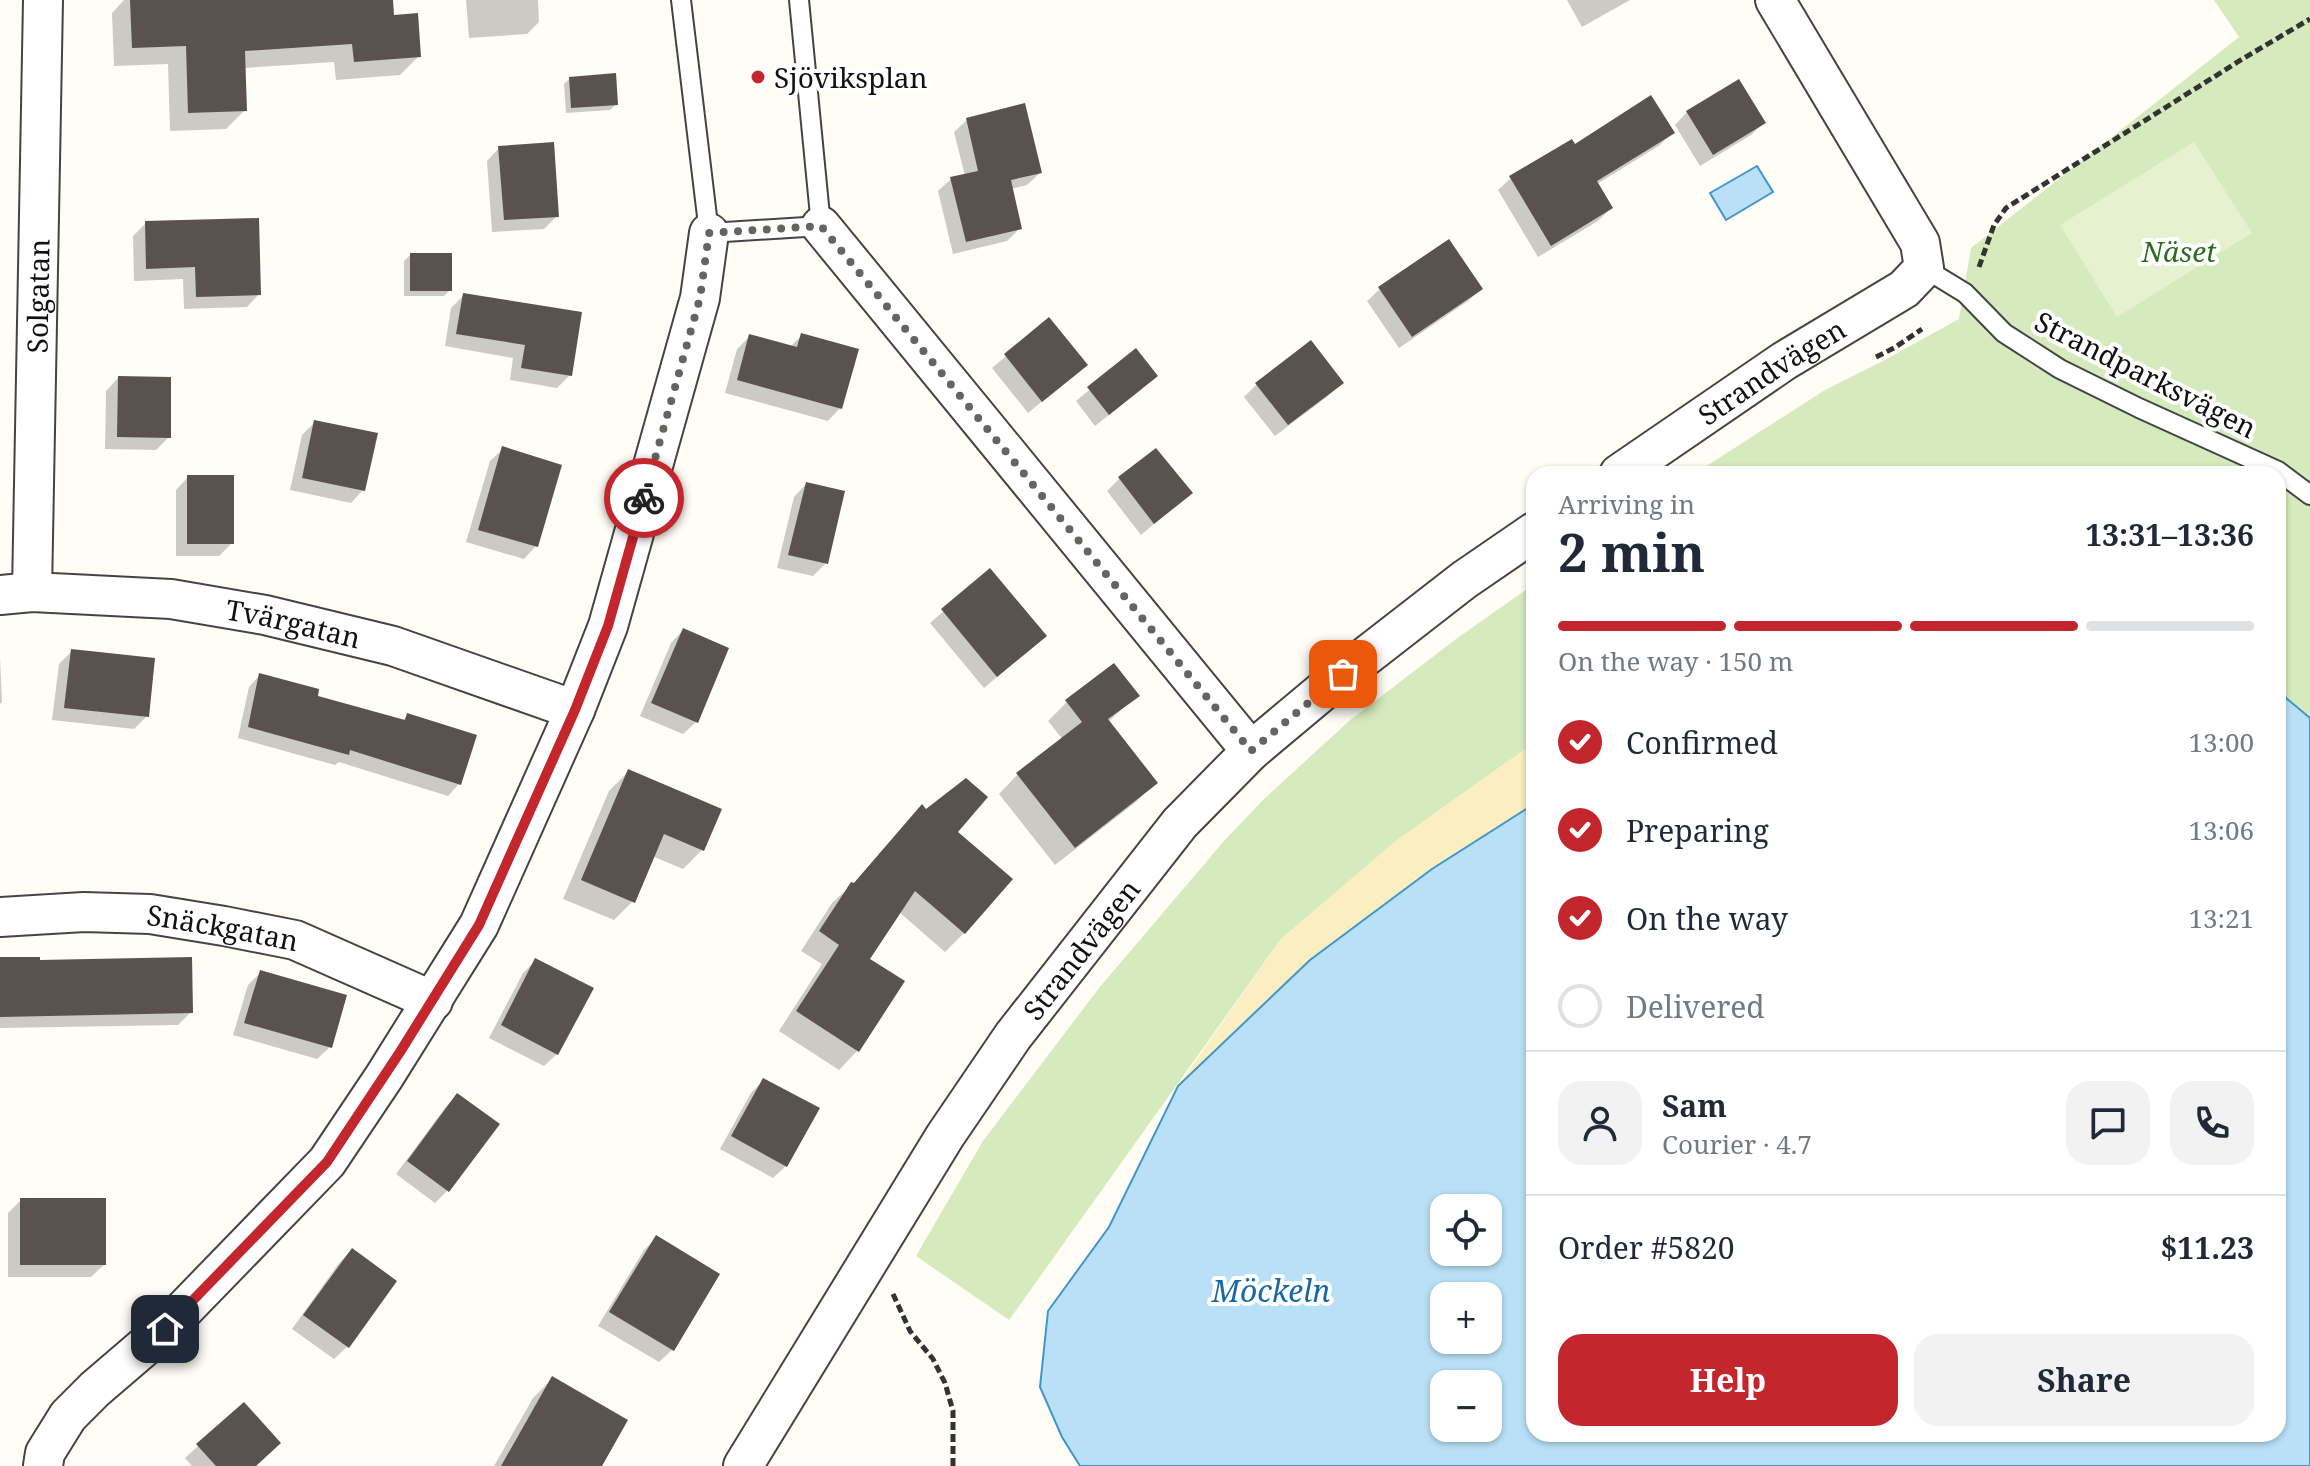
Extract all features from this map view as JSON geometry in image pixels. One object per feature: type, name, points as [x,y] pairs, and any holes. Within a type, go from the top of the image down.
[{"type":"street","name":"Solgatan","points":[[16,594],[43,0]]},
{"type":"street","points":[[1775,0],[1920,243],[1924,268]]},
{"type":"street","points":[[821,226],[1251,751]]},
{"type":"street","points":[[44,1460],[68,1416],[165,1329],[327,1162],[479,925],[575,710],[608,626],[700,298],[709,233]]},
{"type":"street","name":"Strandvägen","points":[[1631,466],[1784,361],[1904,289],[1924,268]]},
{"type":"street","name":"Strandvägen","points":[[743,1466],[945,1136],[1013,1036],[1180,823],[1251,751],[1343,674],[1464,580],[1526,537]]},
{"type":"street","name":"Tvärgatan","points":[[16,594],[171,599],[265,615],[393,646],[575,710]]},
{"type":"street","name":"Snäckgatan","points":[[0,917],[84,912],[150,914],[224,926],[295,940],[433,1001]]},
{"type":"lane","points":[[681,0],[709,233],[821,226],[799,0]]},
{"type":"lane","name":"Strandparksvägen","points":[[1924,268],[1965,293],[2004,333],[2060,369],[2267,466]]},
{"type":"lane","name":"Strandparksvägen","points":[[2286,477],[2310,495]]},
{"type":"path","points":[[1978,270],[1994,225],[2006,208],[2310,19]]},
{"type":"path","points":[[883,1303],[891,1290],[910,1331],[933,1359],[945,1383],[953,1411],[953,1466]]},
{"type":"green space","name":"Näset","points":[[2214,0],[2310,0],[2310,718],[2286,698],[2286,466],[1706,466],[1825,390],[1959,319],[1971,248],[2239,37]]},
{"type":"green space","points":[[2194,142],[2252,233],[2117,317],[2060,225]]},
{"type":"green space","points":[[1526,590],[1526,749],[1396,841],[1281,939],[1009,1320],[916,1256],[983,1141],[1099,988],[1224,841],[1264,799],[1349,721]]},
{"type":"sand","points":[[1526,749],[1526,809],[1432,869],[1310,960],[1178,1086],[1281,939],[1396,841]]},
{"type":"water","points":[[1757,166],[1773,192],[1726,220],[1710,193]]},
{"type":"water","name":"Möckeln","points":[[2286,698],[2310,718],[2310,1466],[1080,1466],[1062,1437],[1040,1387],[1048,1311],[1109,1227],[1178,1086],[1310,960],[1432,869],[1526,809],[1526,1442],[2286,1442]]},
{"type":"building","points":[[130,0],[393,0],[394,15],[418,13],[421,57],[354,62],[352,44],[245,51],[247,111],[188,113],[186,46],[132,48]]},
{"type":"building","points":[[616,73],[618,105],[571,108],[569,77]]},
{"type":"building","points":[[1739,79],[1766,123],[1713,155],[1686,111]]},
{"type":"building","points":[[1651,95],[1675,133],[1597,181],[1613,208],[1551,246],[1509,176],[1572,139],[1575,144]]},
{"type":"building","points":[[1025,103],[1042,173],[1011,180],[1022,229],[966,242],[950,177],[978,171],[966,118]]},
{"type":"building","points":[[554,142],[559,217],[504,220],[498,146]]},
{"type":"building","points":[[259,218],[261,295],[196,297],[195,267],[146,269],[145,221]]},
{"type":"building","points":[[1449,239],[1483,289],[1412,337],[1378,287]]},
{"type":"building","points":[[410,253],[452,253],[452,291],[410,291]]},
{"type":"building","points":[[463,293],[582,312],[572,376],[521,368],[525,345],[456,334]]},
{"type":"building","points":[[1049,317],[1088,365],[1042,402],[1004,354]]},
{"type":"building","points":[[801,333],[859,349],[842,409],[737,380],[749,334],[797,347]]},
{"type":"building","points":[[1311,340],[1344,383],[1288,425],[1255,383]]},
{"type":"building","points":[[1136,348],[1158,376],[1109,415],[1087,387]]},
{"type":"building","points":[[118,376],[171,377],[171,438],[117,437]]},
{"type":"building","points":[[314,420],[378,433],[365,491],[302,478]]},
{"type":"building","points":[[502,446],[562,465],[538,547],[478,530]]},
{"type":"building","points":[[1156,448],[1193,493],[1154,524],[1118,477]]},
{"type":"building","points":[[187,475],[234,475],[234,544],[187,544]]},
{"type":"building","points":[[806,482],[845,491],[828,564],[788,555]]},
{"type":"building","points":[[990,568],[1047,636],[997,677],[941,609]]},
{"type":"building","points":[[683,628],[729,648],[698,723],[651,703]]},
{"type":"building","points":[[71,649],[155,658],[149,717],[64,708]]},
{"type":"building","points":[[1114,663],[1140,696],[1108,719],[1158,783],[1075,848],[1016,773],[1082,722],[1065,700]]},
{"type":"building","points":[[259,673],[319,689],[318,696],[405,720],[407,713],[477,735],[461,785],[350,750],[349,755],[248,727]]},
{"type":"building","points":[[628,769],[722,809],[704,851],[664,834],[635,903],[581,880]]},
{"type":"building","points":[[966,778],[988,797],[958,832],[1013,879],[965,934],[915,891],[870,959],[905,981],[859,1052],[796,1011],[839,945],[819,931],[851,882],[854,883],[922,804],[926,809]]},
{"type":"building","points":[[0,957],[40,957],[40,960],[192,957],[193,1013],[0,1017]]},
{"type":"building","points":[[535,958],[594,988],[558,1055],[501,1025]]},
{"type":"building","points":[[260,970],[347,995],[332,1048],[244,1023]]},
{"type":"building","points":[[763,1078],[820,1108],[787,1167],[731,1136]]},
{"type":"building","points":[[457,1093],[500,1124],[449,1192],[407,1161]]},
{"type":"building","points":[[20,1198],[106,1198],[106,1265],[20,1265]]},
{"type":"building","points":[[656,1235],[720,1274],[674,1351],[609,1312]]},
{"type":"building","points":[[352,1248],[397,1281],[349,1348],[303,1315]]},
{"type":"building","points":[[552,1376],[628,1420],[602,1466],[501,1466]]},
{"type":"building","points":[[244,1402],[281,1443],[256,1466],[216,1466],[196,1444]]},
{"type":"way so far","points":[[644,498],[700,298],[709,233],[821,226],[1251,751],[1343,674]]},
{"type":"place","name":"Sjöviksplan","points":[[758,77]]},
{"type":"route","points":[[165,1329],[327,1162],[479,925],[575,710],[608,626],[644,498]]}]
